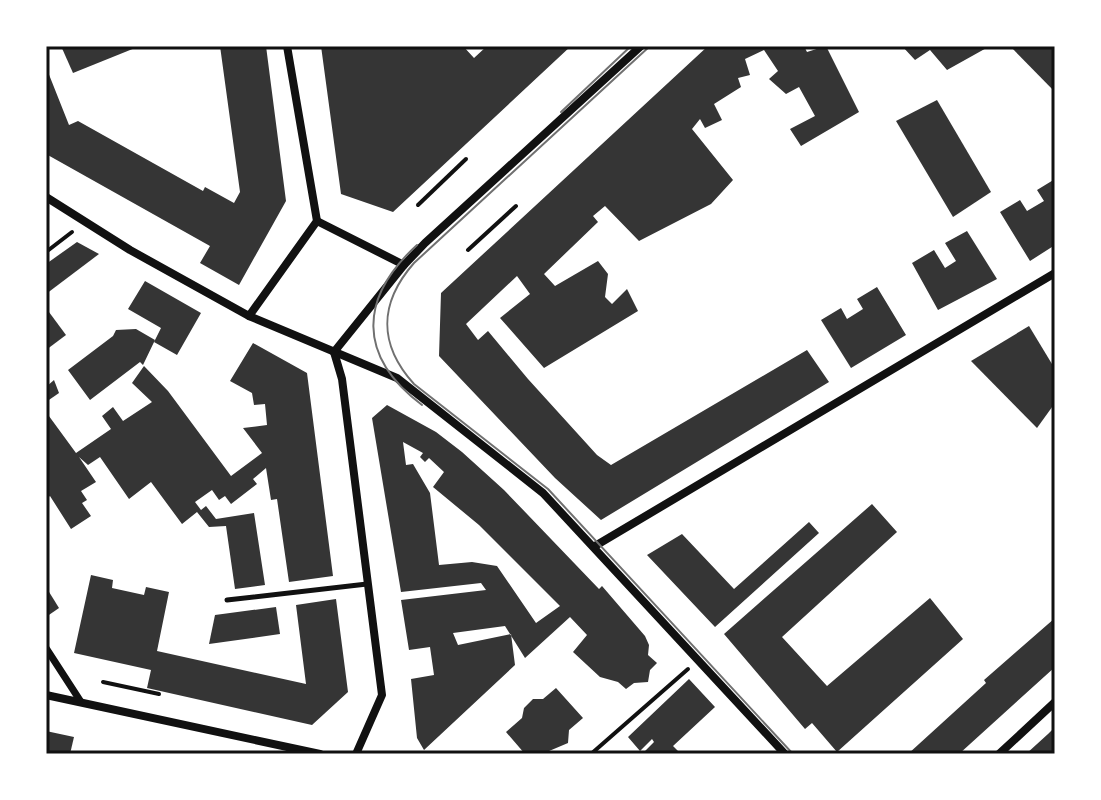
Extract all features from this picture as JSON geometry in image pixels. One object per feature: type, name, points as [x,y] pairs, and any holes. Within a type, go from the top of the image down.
[{"type":"street","points":[[249,316],[317,221],[287,46]]},
{"type":"street","points":[[334,352],[404,265],[641,46]]},
{"type":"street","points":[[46,197],[130,250],[249,316],[397,378],[522,474],[595,546],[785,754]]},
{"type":"street","points":[[317,221],[404,265]]},
{"type":"street","points":[[595,546],[1055,273]]},
{"type":"street","points":[[334,352],[342,379],[382,695],[356,754]]},
{"type":"street","points":[[46,648],[81,702]]},
{"type":"street","points":[[46,695],[320,754]]},
{"type":"street","points":[[999,754],[1055,702]]},
{"type":"lane","points":[[227,600],[367,584]]},
{"type":"path","points":[[418,205],[466,159]]},
{"type":"path","points":[[468,250],[516,206]]},
{"type":"path","points":[[46,252],[74,231]]},
{"type":"path","points":[[591,754],[699,660]]},
{"type":"path","points":[[103,682],[159,694]]},
{"type":"building","points":[[61,46],[140,46],[73,73]]},
{"type":"building","points":[[220,46],[266,46],[286,201],[239,285],[200,263],[210,246],[46,154],[46,67],[69,125],[78,121],[203,191],[205,187],[234,203],[240,192]]},
{"type":"building","points":[[321,46],[463,46],[474,58],[487,46],[571,46],[393,212],[341,194]]},
{"type":"building","points":[[708,46],[804,46],[807,52],[826,46],[859,112],[801,146],[790,129],[815,116],[799,87],[786,94],[769,79],[778,71],[764,50],[745,59],[750,75],[738,78],[741,87],[714,104],[722,120],[705,128],[700,119],[692,129],[733,180],[711,204],[639,241],[605,206],[593,216],[598,222],[544,274],[555,286],[598,261],[608,274],[605,297],[612,304],[627,289],[638,311],[544,368],[500,318],[530,294],[517,276],[466,324],[478,340],[488,331],[597,455],[611,465],[807,350],[829,382],[601,520],[555,478],[439,356],[441,293]]},
{"type":"building","points":[[902,46],[990,46],[947,70],[930,50],[915,60]]},
{"type":"building","points":[[1010,46],[1055,46],[1055,92]]},
{"type":"building","points":[[937,100],[991,192],[953,217],[896,121]]},
{"type":"building","points":[[1055,179],[1055,245],[1030,261],[1000,212],[1020,200],[1027,211],[1044,201],[1037,190]]},
{"type":"building","points":[[967,231],[997,279],[938,310],[912,263],[934,250],[945,268],[956,261],[945,243]]},
{"type":"building","points":[[77,242],[99,254],[46,294],[46,264]]},
{"type":"building","points":[[145,281],[201,313],[177,355],[154,342],[161,328],[128,309]]},
{"type":"building","points":[[877,287],[906,335],[851,368],[821,320],[841,308],[847,319],[863,309],[857,299]]},
{"type":"building","points":[[46,308],[66,335],[46,350]]},
{"type":"building","points":[[1029,326],[1055,369],[1055,403],[1037,428],[971,361]]},
{"type":"building","points":[[136,329],[155,340],[143,365],[140,362],[90,400],[68,370],[113,336],[116,330]]},
{"type":"building","points":[[253,343],[307,373],[333,576],[289,582],[277,499],[271,500],[266,468],[253,479],[257,484],[231,504],[225,496],[219,500],[212,490],[195,502],[201,510],[206,506],[216,519],[254,513],[265,585],[235,589],[226,526],[209,527],[197,512],[182,524],[151,482],[129,499],[100,457],[88,465],[79,457],[96,482],[81,491],[87,500],[82,503],[91,516],[71,529],[50,496],[46,499],[46,412],[76,453],[111,429],[102,416],[113,407],[123,421],[152,402],[132,383],[144,366],[168,391],[231,476],[262,453],[243,428],[267,425],[265,404],[254,405],[252,393],[230,381]]},
{"type":"building","points":[[54,380],[59,393],[46,402],[46,387]]},
{"type":"building","points":[[387,405],[436,432],[504,490],[599,589],[602,586],[645,636],[649,645],[648,655],[657,663],[650,670],[648,682],[634,683],[626,689],[618,682],[600,677],[573,652],[587,635],[570,617],[525,658],[511,636],[515,665],[424,750],[417,738],[411,679],[434,675],[430,647],[409,650],[401,600],[486,590],[481,583],[401,592],[372,418]],"holes":[[[403,442],[423,453],[420,457],[425,462],[429,458],[444,472],[433,487],[479,525],[560,606],[536,623],[497,566],[472,562],[439,565],[430,493],[413,464],[406,465]],[[505,626],[510,634],[458,645],[453,633]]]},
{"type":"building","points":[[872,504],[897,532],[782,637],[827,686],[930,598],[963,639],[837,752],[812,723],[805,729],[724,634]]},
{"type":"building","points":[[809,522],[819,533],[715,627],[647,555],[682,534],[734,589]]},
{"type":"building","points":[[91,575],[113,580],[112,588],[144,595],[146,587],[169,592],[157,651],[306,684],[296,605],[336,599],[348,692],[312,725],[147,688],[151,670],[74,653]]},
{"type":"building","points":[[46,587],[59,608],[46,617]]},
{"type":"building","points":[[276,607],[280,634],[209,644],[215,615]]},
{"type":"building","points":[[1055,618],[1055,667],[959,754],[908,754],[986,683],[984,680]]},
{"type":"building","points":[[689,679],[715,707],[673,746],[681,754],[642,754],[654,742],[652,739],[640,751],[628,737]]},
{"type":"building","points":[[556,688],[583,718],[569,730],[568,743],[542,754],[525,754],[506,732],[522,718],[524,708],[533,699],[543,699]]},
{"type":"building","points":[[1055,727],[1055,754],[1026,754],[1048,734]]},
{"type":"building","points":[[46,731],[74,737],[70,754],[46,754]]},
{"type":"tram line","points":[[561,112],[631,46]]},
{"type":"tram line","points":[[650,46],[414,263],[402,278],[389,308],[389,339],[402,369],[414,384],[548,489],[793,754]]},
{"type":"tram line","points":[[417,245],[384,285],[373,326],[377,347],[386,367],[422,405]]}]
